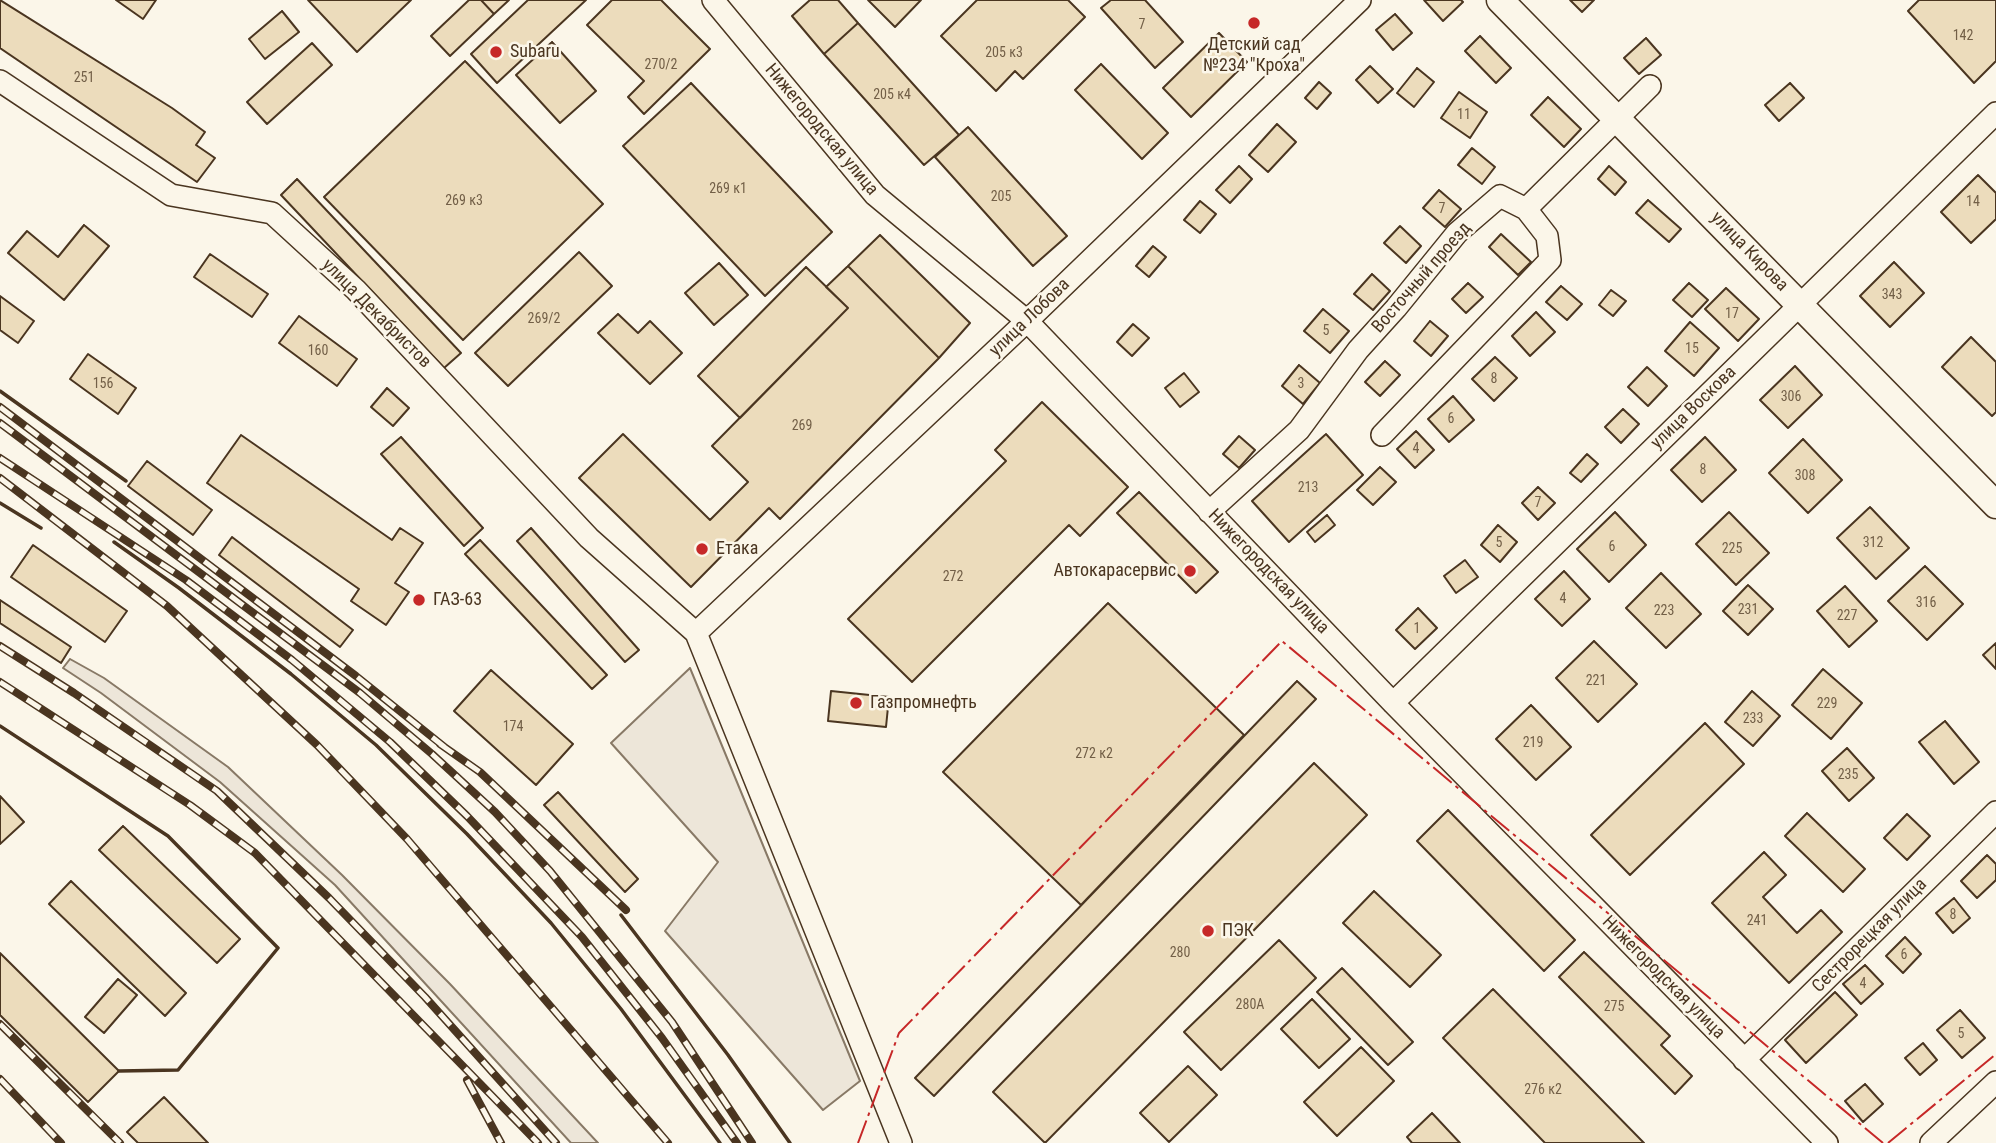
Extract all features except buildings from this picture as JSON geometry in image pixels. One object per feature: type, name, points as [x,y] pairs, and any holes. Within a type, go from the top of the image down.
[{"type":"main road","name":"улица Кирова","points":[[1500,0],[1996,505]]},
{"type":"street","name":"Нижегородская улица","points":[[713,0],[875,195],[1027,321],[1393,703],[1827,1143]]},
{"type":"street","name":"улица Лобова","points":[[696,633],[1027,321],[1360,0]]},
{"type":"street","name":"улица Декабристов","points":[[0,81],[171,195],[272,213],[356,290],[590,538],[696,633]]},
{"type":"street","points":[[1382,435],[1550,260],[1547,236],[1526,209],[1650,86]]},
{"type":"street","name":"улица Воскова","points":[[1393,703],[1996,113]]},
{"type":"street","name":"Восточный проезд","points":[[1209,512],[1299,430],[1358,350],[1457,233],[1500,196],[1526,209]]},
{"type":"street","points":[[696,633],[901,1143]]},
{"type":"street","name":"Сестрорецкая улица","points":[[1744,1060],[1996,812]]},
{"type":"street","points":[[1931,1143],[1996,1082]]},
{"type":"shaded area","points":[[70,659],[104,678],[228,767],[342,875],[450,984],[598,1143],[571,1143],[335,885],[220,782],[63,668]]},
{"type":"shaded area","points":[[690,668],[860,1081],[823,1110],[665,931],[718,862],[611,743]]},
{"type":"railway","points":[[0,407],[356,676],[447,749]]},
{"type":"railway","points":[[0,423],[360,693],[495,812],[550,871],[672,1022],[752,1143]]},
{"type":"railway","points":[[0,458],[186,580],[292,660],[390,742],[467,816],[582,937],[662,1038],[737,1143]]},
{"type":"railway","points":[[0,478],[167,606],[317,745],[407,839],[668,1143]]},
{"type":"railway","points":[[0,646],[217,791],[329,898],[425,997],[556,1143]]},
{"type":"railway","points":[[0,682],[190,805],[255,853],[538,1143]]},
{"type":"railway","points":[[440,744],[480,772],[626,910]]},
{"type":"railway","points":[[0,1024],[120,1143]]},
{"type":"railway","points":[[0,1079],[61,1143]]},
{"type":"railway","points":[[467,1080],[501,1143]]},
{"type":"wall","points":[[0,391],[126,481]]},
{"type":"wall","points":[[0,503],[41,528]]},
{"type":"wall","points":[[114,542],[291,674],[376,745],[467,834],[551,923],[621,1009],[720,1143]]},
{"type":"wall","points":[[0,726],[168,836],[278,948],[178,1070],[119,1071]]},
{"type":"wall","points":[[621,915],[728,1055],[790,1143]]},
{"type":"power","points":[[858,1143],[899,1033],[1282,641],[1883,1143]]},
{"type":"power","points":[[1888,1143],[1996,1054]]},
{"type":"place","name":"Детский сад №234 \"Кроха\"","points":[[1254,23]]},
{"type":"place","name":"Subaru","points":[[496,52]]},
{"type":"place","name":"Етака","points":[[702,549]]},
{"type":"place","name":"Автокарасервис","points":[[1190,571]]},
{"type":"place","name":"ГАЗ-63","points":[[419,600]]},
{"type":"place","name":"Газпромнефть","points":[[856,703]]},
{"type":"place","name":"ПЭК","points":[[1208,931]]}]
